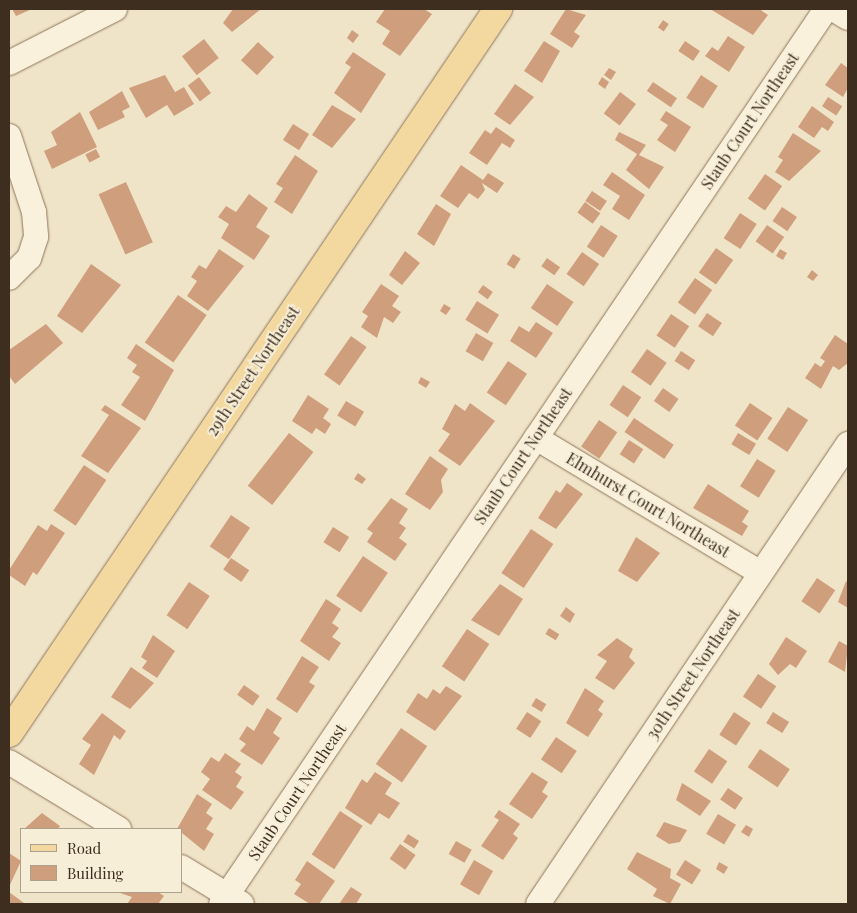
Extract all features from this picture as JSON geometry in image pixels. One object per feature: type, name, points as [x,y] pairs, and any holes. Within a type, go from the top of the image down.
[{"type":"main road","name":"29th Street Northeast","points":[[9,733],[498,9]]},
{"type":"street","points":[[9,64],[115,9]]},
{"type":"street","name":"Staub Court Northeast","points":[[230,901],[536,438],[826,9]]},
{"type":"street","points":[[833,9],[848,18]]},
{"type":"street","points":[[9,136],[34,212],[36,237],[29,258],[9,278]]},
{"type":"street","name":"Elmhurst Court Northeast","points":[[536,438],[761,573]]},
{"type":"street","name":"30th Street Northeast","points":[[538,904],[848,444]]},
{"type":"street","points":[[9,762],[117,828]]},
{"type":"street","points":[[182,868],[230,901]]},
{"type":"building","points":[[12,9],[32,9],[16,16]]},
{"type":"building","points":[[233,9],[261,9],[232,32],[223,23]]},
{"type":"building","points":[[385,9],[424,9],[432,14],[400,56],[382,44],[390,31],[376,22]]},
{"type":"building","points":[[566,9],[586,15],[574,32],[580,36],[572,48],[550,34]]},
{"type":"building","points":[[710,9],[759,9],[768,15],[753,35]]},
{"type":"building","points":[[663,20],[669,24],[664,31],[658,27]]},
{"type":"building","points":[[352,30],[359,35],[353,43],[347,38]]},
{"type":"building","points":[[728,36],[745,47],[729,72],[705,56],[712,47],[718,51]]},
{"type":"building","points":[[204,39],[219,58],[197,75],[182,56]]},
{"type":"building","points":[[544,41],[560,51],[542,83],[524,71]]},
{"type":"building","points":[[685,41],[700,51],[693,61],[678,51]]},
{"type":"building","points":[[258,42],[274,57],[257,75],[241,60]]},
{"type":"building","points":[[353,52],[386,74],[361,113],[334,93],[351,67],[345,63]]},
{"type":"building","points":[[841,63],[848,68],[848,88],[843,97],[825,85]]},
{"type":"building","points":[[609,68],[616,72],[611,80],[604,75]]},
{"type":"building","points":[[165,75],[175,92],[184,87],[194,104],[174,116],[167,105],[146,118],[129,88]]},
{"type":"building","points":[[701,75],[718,86],[703,109],[686,98]]},
{"type":"building","points":[[199,77],[211,93],[200,101],[188,85]]},
{"type":"building","points":[[602,77],[609,82],[605,89],[598,84]]},
{"type":"building","points":[[653,82],[677,98],[671,107],[647,91]]},
{"type":"building","points":[[515,84],[534,97],[510,125],[494,114]]},
{"type":"building","points":[[122,91],[130,107],[122,111],[125,117],[98,130],[89,112]]},
{"type":"building","points":[[620,92],[636,104],[620,126],[604,114]]},
{"type":"building","points":[[828,97],[842,106],[836,115],[822,106]]},
{"type":"building","points":[[332,105],[356,119],[332,148],[312,135]]},
{"type":"building","points":[[812,106],[834,122],[828,131],[822,127],[814,138],[798,127]]},
{"type":"building","points":[[666,111],[691,127],[675,152],[657,140],[668,125],[660,120]]},
{"type":"building","points":[[80,112],[97,147],[52,169],[44,151],[57,145],[51,132]]},
{"type":"building","points":[[293,124],[309,134],[299,150],[283,140]]},
{"type":"building","points":[[496,127],[515,140],[510,148],[502,143],[487,165],[469,153],[485,130],[491,134]]},
{"type":"building","points":[[619,132],[646,145],[639,155],[664,167],[649,189],[626,170],[637,154],[615,140]]},
{"type":"building","points":[[793,133],[821,151],[789,181],[775,172],[783,160],[778,157]]},
{"type":"building","points":[[96,149],[100,157],[89,162],[85,154]]},
{"type":"building","points":[[295,155],[318,171],[292,214],[274,202],[283,188],[276,184]]},
{"type":"building","points":[[461,165],[483,180],[488,173],[504,183],[497,193],[482,183],[485,190],[478,199],[469,193],[458,208],[440,196]]},
{"type":"building","points":[[612,172],[645,195],[629,220],[612,209],[620,196],[603,185]]},
{"type":"building","points":[[765,174],[782,186],[765,211],[748,199]]},
{"type":"building","points":[[126,182],[153,242],[125,254],[99,194]]},
{"type":"building","points":[[592,191],[607,201],[600,211],[585,201]]},
{"type":"building","points":[[249,194],[268,208],[256,227],[270,236],[254,260],[221,238],[229,224],[218,217],[226,206],[236,212]]},
{"type":"building","points":[[585,202],[600,213],[593,224],[577,213]]},
{"type":"building","points":[[436,204],[451,214],[434,246],[417,234]]},
{"type":"building","points":[[782,207],[797,217],[787,231],[772,221]]},
{"type":"building","points":[[740,213],[757,224],[740,249],[724,238]]},
{"type":"building","points":[[601,225],[618,236],[604,258],[587,247]]},
{"type":"building","points":[[767,225],[784,237],[773,253],[756,241]]},
{"type":"building","points":[[716,248],[733,260],[716,285],[699,273]]},
{"type":"building","points":[[219,249],[244,266],[208,311],[187,296],[197,281],[191,277],[199,265],[206,269]]},
{"type":"building","points":[[780,249],[787,253],[783,260],[776,256]]},
{"type":"building","points":[[405,251],[420,263],[402,285],[389,275]]},
{"type":"building","points":[[582,252],[599,264],[584,286],[567,274]]},
{"type":"building","points":[[513,254],[521,259],[514,269],[507,264]]},
{"type":"building","points":[[547,258],[560,267],[554,275],[541,266]]},
{"type":"building","points":[[91,264],[121,285],[82,333],[57,316]]},
{"type":"building","points":[[812,270],[818,275],[813,281],[807,277]]},
{"type":"building","points":[[695,278],[712,290],[695,315],[678,303]]},
{"type":"building","points":[[381,284],[399,296],[392,306],[401,312],[393,323],[384,317],[377,338],[361,327],[368,316],[362,312]]},
{"type":"building","points":[[547,284],[574,302],[557,326],[531,308]]},
{"type":"building","points":[[483,285],[493,292],[488,299],[478,292]]},
{"type":"building","points":[[178,295],[207,315],[173,363],[145,343]]},
{"type":"building","points":[[477,301],[499,315],[487,333],[465,320]]},
{"type":"building","points":[[444,304],[451,308],[446,315],[440,311]]},
{"type":"building","points":[[707,313],[722,323],[713,336],[698,326]]},
{"type":"building","points":[[671,314],[689,326],[675,348],[656,336]]},
{"type":"building","points":[[536,322],[553,333],[536,358],[510,341],[519,326],[529,332]]},
{"type":"building","points":[[46,324],[63,343],[15,384],[9,376],[9,350]]},
{"type":"building","points":[[476,333],[493,343],[483,361],[466,351]]},
{"type":"building","points":[[835,335],[848,344],[848,363],[839,370],[833,366],[821,389],[805,378],[815,363],[821,367],[825,361],[820,358]]},
{"type":"building","points":[[351,336],[367,347],[340,385],[324,375]]},
{"type":"building","points":[[136,344],[174,370],[145,421],[121,405],[140,377],[132,372],[137,365],[127,358]]},
{"type":"building","points":[[647,349],[667,363],[651,386],[631,372]]},
{"type":"building","points":[[681,351],[695,360],[689,370],[674,361]]},
{"type":"building","points":[[508,361],[527,374],[506,405],[487,393]]},
{"type":"building","points":[[421,377],[430,382],[426,388],[418,383]]},
{"type":"building","points":[[623,385],[641,397],[628,417],[610,405]]},
{"type":"building","points":[[663,388],[679,399],[669,412],[654,401]]},
{"type":"building","points":[[308,395],[329,409],[323,418],[331,424],[325,434],[316,428],[312,434],[292,421]]},
{"type":"building","points":[[346,401],[364,412],[355,426],[337,416]]},
{"type":"building","points":[[470,403],[495,421],[460,466],[438,451],[450,434],[442,429],[455,404],[465,411]]},
{"type":"building","points":[[750,403],[772,418],[757,440],[735,425]]},
{"type":"building","points":[[105,405],[141,428],[108,473],[81,456],[109,415],[101,410]]},
{"type":"building","points":[[788,407],[808,420],[787,452],[767,439]]},
{"type":"building","points":[[634,418],[674,445],[664,459],[624,432]]},
{"type":"building","points":[[599,420],[617,432],[599,459],[581,447]]},
{"type":"building","points":[[289,433],[313,452],[272,505],[248,486]]},
{"type":"building","points":[[738,433],[756,444],[749,455],[731,444]]},
{"type":"building","points":[[629,440],[643,449],[634,464],[620,454]]},
{"type":"building","points":[[430,456],[448,469],[441,480],[443,492],[430,510],[405,494]]},
{"type":"building","points":[[757,459],[776,471],[759,498],[740,486]]},
{"type":"building","points":[[84,465],[106,480],[76,526],[53,511]]},
{"type":"building","points":[[358,473],[366,479],[362,484],[354,479]]},
{"type":"building","points":[[567,483],[583,494],[556,529],[538,518],[556,490],[560,493]]},
{"type":"building","points":[[708,484],[749,511],[742,522],[748,526],[742,536],[693,508]]},
{"type":"building","points":[[391,498],[408,509],[399,523],[406,528],[399,538],[407,544],[395,561],[367,542],[373,533],[367,529]]},
{"type":"building","points":[[231,515],[250,528],[229,559],[210,547]]},
{"type":"building","points":[[51,524],[65,533],[37,575],[33,572],[25,586],[9,575],[9,570],[38,525],[47,531]]},
{"type":"building","points":[[333,527],[349,537],[340,552],[323,542]]},
{"type":"building","points":[[531,529],[553,544],[524,588],[501,573]]},
{"type":"building","points":[[636,537],[660,553],[637,582],[618,571]]},
{"type":"building","points":[[363,556],[388,573],[361,613],[336,596]]},
{"type":"building","points":[[231,558],[249,570],[241,582],[223,570]]},
{"type":"building","points":[[817,578],[835,590],[820,614],[801,601]]},
{"type":"building","points":[[846,581],[848,583],[848,608],[838,602]]},
{"type":"building","points":[[189,582],[210,596],[187,629],[167,615]]},
{"type":"building","points":[[500,584],[523,599],[499,636],[471,620]]},
{"type":"building","points":[[326,599],[341,609],[332,623],[339,628],[332,637],[341,643],[329,661],[300,641]]},
{"type":"building","points":[[566,607],[575,614],[570,623],[560,616]]},
{"type":"building","points":[[549,628],[559,634],[556,640],[545,634]]},
{"type":"building","points":[[467,629],[489,644],[464,681],[442,666]]},
{"type":"building","points":[[153,635],[175,651],[157,678],[142,668],[147,661],[141,657]]},
{"type":"building","points":[[786,637],[807,651],[796,668],[790,664],[778,675],[769,664]]},
{"type":"building","points":[[617,638],[633,649],[629,657],[635,663],[614,690],[595,678],[607,661],[597,655]]},
{"type":"building","points":[[839,641],[848,646],[845,672],[828,662]]},
{"type":"building","points":[[302,656],[319,667],[309,682],[315,686],[297,713],[276,699]]},
{"type":"building","points":[[131,667],[154,683],[130,709],[111,697]]},
{"type":"building","points":[[758,674],[776,686],[761,709],[743,696]]},
{"type":"building","points":[[244,685],[260,696],[253,706],[237,695]]},
{"type":"building","points":[[446,686],[462,696],[435,731],[406,712],[418,693],[427,699],[433,689],[440,694]]},
{"type":"building","points":[[585,688],[604,701],[598,710],[603,714],[588,737],[566,723]]},
{"type":"building","points":[[536,698],[546,704],[542,712],[531,706]]},
{"type":"building","points":[[267,708],[282,718],[273,733],[280,738],[262,765],[240,751],[246,744],[239,739],[247,726],[254,731]]},
{"type":"building","points":[[527,712],[541,721],[530,738],[516,729]]},
{"type":"building","points":[[734,712],[751,723],[736,746],[719,735]]},
{"type":"building","points":[[773,712],[789,722],[782,733],[766,723]]},
{"type":"building","points":[[102,713],[126,731],[120,740],[114,735],[94,775],[79,764],[91,745],[82,739]]},
{"type":"building","points":[[401,728],[427,746],[402,782],[376,764]]},
{"type":"building","points":[[556,737],[577,751],[562,773],[541,759]]},
{"type":"building","points":[[709,749],[727,761],[712,784],[694,771]]},
{"type":"building","points":[[760,749],[790,769],[778,787],[748,767]]},
{"type":"building","points":[[225,753],[241,764],[235,772],[242,777],[236,787],[244,792],[231,810],[202,790],[210,779],[201,772],[211,757],[219,762]]},
{"type":"building","points":[[375,772],[392,783],[385,794],[400,803],[389,819],[379,813],[371,825],[345,808],[362,779],[367,783]]},
{"type":"building","points":[[532,772],[548,782],[542,792],[548,796],[532,819],[509,804]]},
{"type":"building","points":[[682,783],[711,801],[700,816],[676,800]]},
{"type":"building","points":[[728,788],[743,798],[735,810],[720,800]]},
{"type":"building","points":[[197,794],[212,804],[206,813],[213,818],[206,829],[214,834],[204,851],[182,833],[182,828],[178,828]]},
{"type":"building","points":[[499,810],[520,824],[513,834],[518,838],[503,860],[481,846],[499,820],[494,817]]},
{"type":"building","points":[[340,811],[363,826],[334,869],[312,855]]},
{"type":"building","points":[[42,813],[60,826],[59,828],[25,828]]},
{"type":"building","points":[[718,814],[736,825],[724,845],[706,834]]},
{"type":"building","points":[[664,822],[687,830],[680,842],[669,844],[656,836]]},
{"type":"building","points":[[746,825],[753,829],[749,837],[741,832]]},
{"type":"building","points":[[408,834],[419,841],[414,849],[403,842]]},
{"type":"building","points":[[456,841],[472,850],[464,863],[449,854]]},
{"type":"building","points":[[400,844],[416,855],[405,870],[390,859]]},
{"type":"building","points":[[637,852],[671,869],[670,878],[681,884],[670,904],[653,896],[657,889],[627,869]]},
{"type":"building","points":[[9,853],[20,860],[20,863],[9,887]]},
{"type":"building","points":[[474,860],[493,871],[479,895],[460,884]]},
{"type":"building","points":[[685,860],[701,870],[692,884],[676,874]]},
{"type":"building","points":[[307,861],[335,881],[319,904],[310,904],[294,894],[301,884],[295,880]]},
{"type":"building","points":[[719,862],[728,867],[724,874],[716,869]]},
{"type":"building","points":[[351,887],[362,894],[356,904],[339,904]]},
{"type":"building","points":[[9,892],[24,903],[9,904]]},
{"type":"building","points":[[120,893],[160,893],[164,896],[158,904],[127,904],[132,897]]}]
